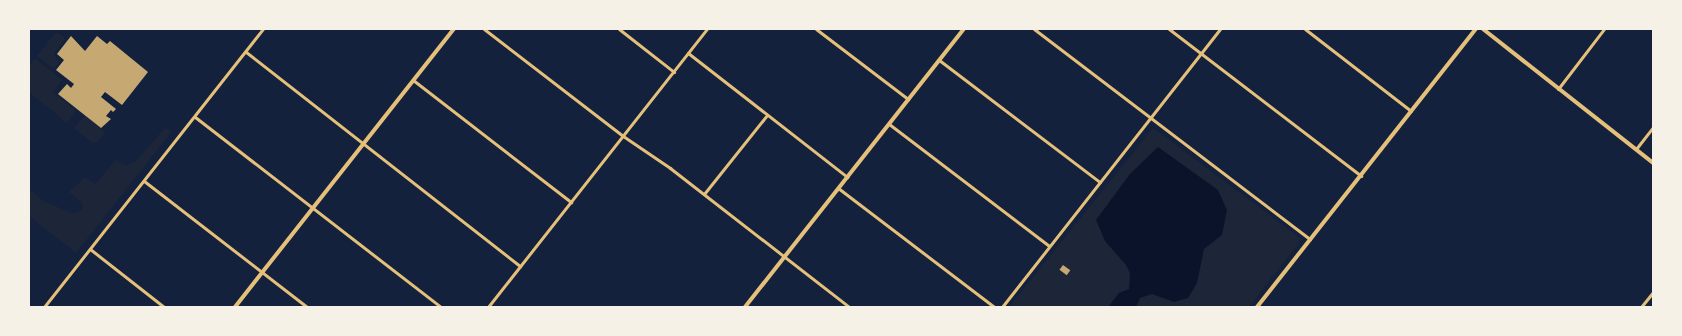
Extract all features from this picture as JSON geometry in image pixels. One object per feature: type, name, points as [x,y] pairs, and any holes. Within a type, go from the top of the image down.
[{"type":"street","points":[[44,307],[263,29]]},
{"type":"street","points":[[235,307],[454,29]]},
{"type":"street","points":[[484,29],[623,136],[704,194],[849,307]]},
{"type":"street","points":[[618,29],[674,72]]},
{"type":"street","points":[[488,307],[707,29]]},
{"type":"street","points":[[816,29],[908,99]]},
{"type":"street","points":[[745,307],[964,29]]},
{"type":"street","points":[[1034,29],[1310,239]]},
{"type":"street","points":[[1168,29],[1361,176]]},
{"type":"street","points":[[1002,307],[1220,29]]},
{"type":"street","points":[[1304,29],[1411,111]]},
{"type":"street","points":[[1257,307],[1476,29]]},
{"type":"street","points":[[1483,29],[1653,163]]},
{"type":"street","points":[[1558,89],[1604,29]]},
{"type":"street","points":[[246,52],[520,266]]},
{"type":"street","points":[[688,53],[847,177]]},
{"type":"street","points":[[939,60],[1100,182]]},
{"type":"street","points":[[414,80],[570,202]]},
{"type":"street","points":[[704,194],[767,115]]},
{"type":"street","points":[[195,117],[441,307]]},
{"type":"street","points":[[889,124],[1049,246]]},
{"type":"street","points":[[1636,149],[1653,127]]},
{"type":"street","points":[[144,181],[307,307]]},
{"type":"street","points":[[838,188],[994,307]]},
{"type":"street","points":[[90,249],[164,307]]},
{"type":"street","points":[[1641,307],[1653,292]]},
{"type":"shaded area","points":[[56,32],[64,37],[64,40],[54,53],[59,62],[54,69],[37,56]]},
{"type":"shaded area","points":[[35,58],[62,80],[53,92],[76,111],[67,123],[29,92],[29,66]]},
{"type":"shaded area","points":[[85,115],[105,132],[98,142],[93,143],[74,128]]},
{"type":"shaded area","points":[[165,128],[172,131],[76,253],[29,216],[29,189],[43,201],[72,213],[79,212],[83,207],[81,202],[69,192],[85,177],[95,184],[116,160],[126,166],[136,161]]},
{"type":"shaded area","points":[[1153,128],[1300,238],[1299,243],[1249,307],[1009,307]]},
{"type":"shaded area","points":[[1158,147],[1218,190],[1227,210],[1222,235],[1204,249],[1197,283],[1188,298],[1174,302],[1152,294],[1140,298],[1136,307],[1108,307],[1119,293],[1129,289],[1130,273],[1126,265],[1105,241],[1096,220],[1130,174]]},
{"type":"building","points":[[71,36],[85,51],[97,36],[107,44],[110,41],[148,72],[122,105],[105,92],[101,97],[116,109],[113,112],[111,110],[106,116],[111,119],[101,128],[58,94],[67,84],[71,88],[74,84],[56,70],[64,60],[57,54]]},
{"type":"building","points":[[1063,265],[1070,270],[1067,275],[1059,270]]}]
